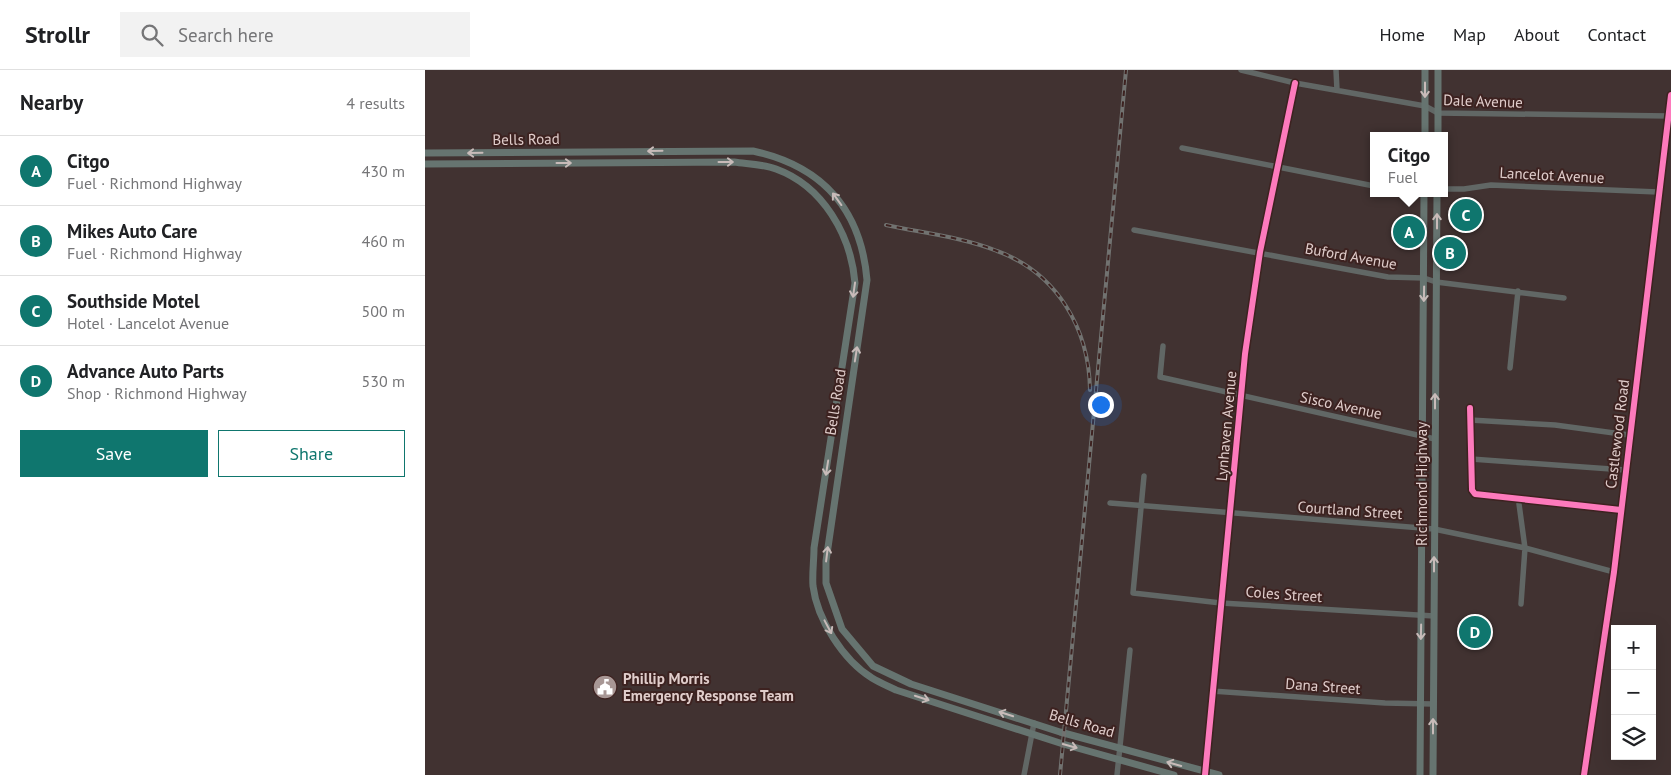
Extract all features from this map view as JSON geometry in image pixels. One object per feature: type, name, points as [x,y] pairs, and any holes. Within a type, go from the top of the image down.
[{"type":"main road","points":[[1425,70],[1425,132]]},
{"type":"main road","points":[[1437,132],[1438,70]]},
{"type":"main road","points":[[681,151],[682,162]]},
{"type":"main road","name":"Bells Road","points":[[425,153],[753,151],[777,156],[802,168],[825,184],[840,202],[852,224],[865,260],[867,280],[826,561],[826,583],[842,629],[873,666],[911,684],[1205,774],[1219,775]]},
{"type":"main road","points":[[515,152],[515,164]]},
{"type":"main road","name":"Bells Road","points":[[425,164],[734,162],[776,169],[804,185],[825,205],[839,226],[853,261],[855,283],[814,548],[813,586],[820,611],[831,633],[856,665],[871,678],[896,690],[1032,734],[1174,775]]},
{"type":"main road","name":"Richmond Highway","points":[[1420,775],[1424,197]]},
{"type":"main road","name":"Richmond Highway","points":[[1433,775],[1437,197]]},
{"type":"main road","points":[[848,331],[859,332]]},
{"type":"main road","points":[[824,486],[836,488]]},
{"type":"main road","points":[[940,704],[944,695]]},
{"type":"street","name":"Dale Avenue","points":[[1241,70],[1295,83],[1425,106],[1438,114],[1669,116]]},
{"type":"street","points":[[1337,70],[1337,90]]},
{"type":"street","name":"Lynhaven Avenue","points":[[1205,774],[1245,354],[1260,252],[1295,83]]},
{"type":"street","name":"Castlewood Road","points":[[1584,775],[1614,572],[1671,95]]},
{"type":"street","points":[[1182,148],[1370,185]]},
{"type":"street","name":"Lancelot Avenue","points":[[1448,189],[1491,185],[1658,192]]},
{"type":"street","name":"Buford Avenue","points":[[1135,230],[1260,252],[1388,278],[1424,278],[1436,282],[1564,298]]},
{"type":"street","points":[[1511,368],[1517,291]]},
{"type":"street","name":"Sisco Avenue","points":[[1163,346],[1160,377],[1435,439]]},
{"type":"street","points":[[1470,408],[1472,490],[1475,494],[1621,510]]},
{"type":"street","points":[[1470,420],[1555,425],[1629,435]]},
{"type":"street","points":[[1471,459],[1625,470]]},
{"type":"street","points":[[1140,505],[1144,476]]},
{"type":"street","name":"Courtland Street","points":[[1110,503],[1435,529],[1525,548],[1614,572]]},
{"type":"street","points":[[1519,504],[1525,548],[1521,604]]},
{"type":"street","name":"Coles Street","points":[[1140,505],[1133,593],[1221,603],[1434,616]]},
{"type":"street","points":[[1117,775],[1130,650]]},
{"type":"street","name":"Dana Street","points":[[1212,691],[1433,704]]},
{"type":"street","points":[[1024,775],[1034,723]]},
{"type":"railway","points":[[1060,775],[1126,70]]},
{"type":"railway","points":[[886,225],[984,246],[1018,261],[1037,273],[1053,288],[1066,306],[1076,325],[1088,367],[1090,390]]},
{"type":"cycle path","points":[[1205,775],[1245,354],[1260,252],[1295,83]]},
{"type":"cycle path","points":[[1584,775],[1614,572],[1671,95]]},
{"type":"cycle path","points":[[1470,408],[1472,490],[1475,494],[1621,510]]},
{"type":"place","name":"Southside Motel","points":[[1466,215]]},
{"type":"place","name":"Citgo","points":[[1409,232]]},
{"type":"place","name":"Mikes Auto Care","points":[[1450,253]]},
{"type":"place","name":"Advance Auto Parts","points":[[1475,632]]},
{"type":"place","name":"Phillip Morris Emergency Response Team","points":[[605,687]]}]
